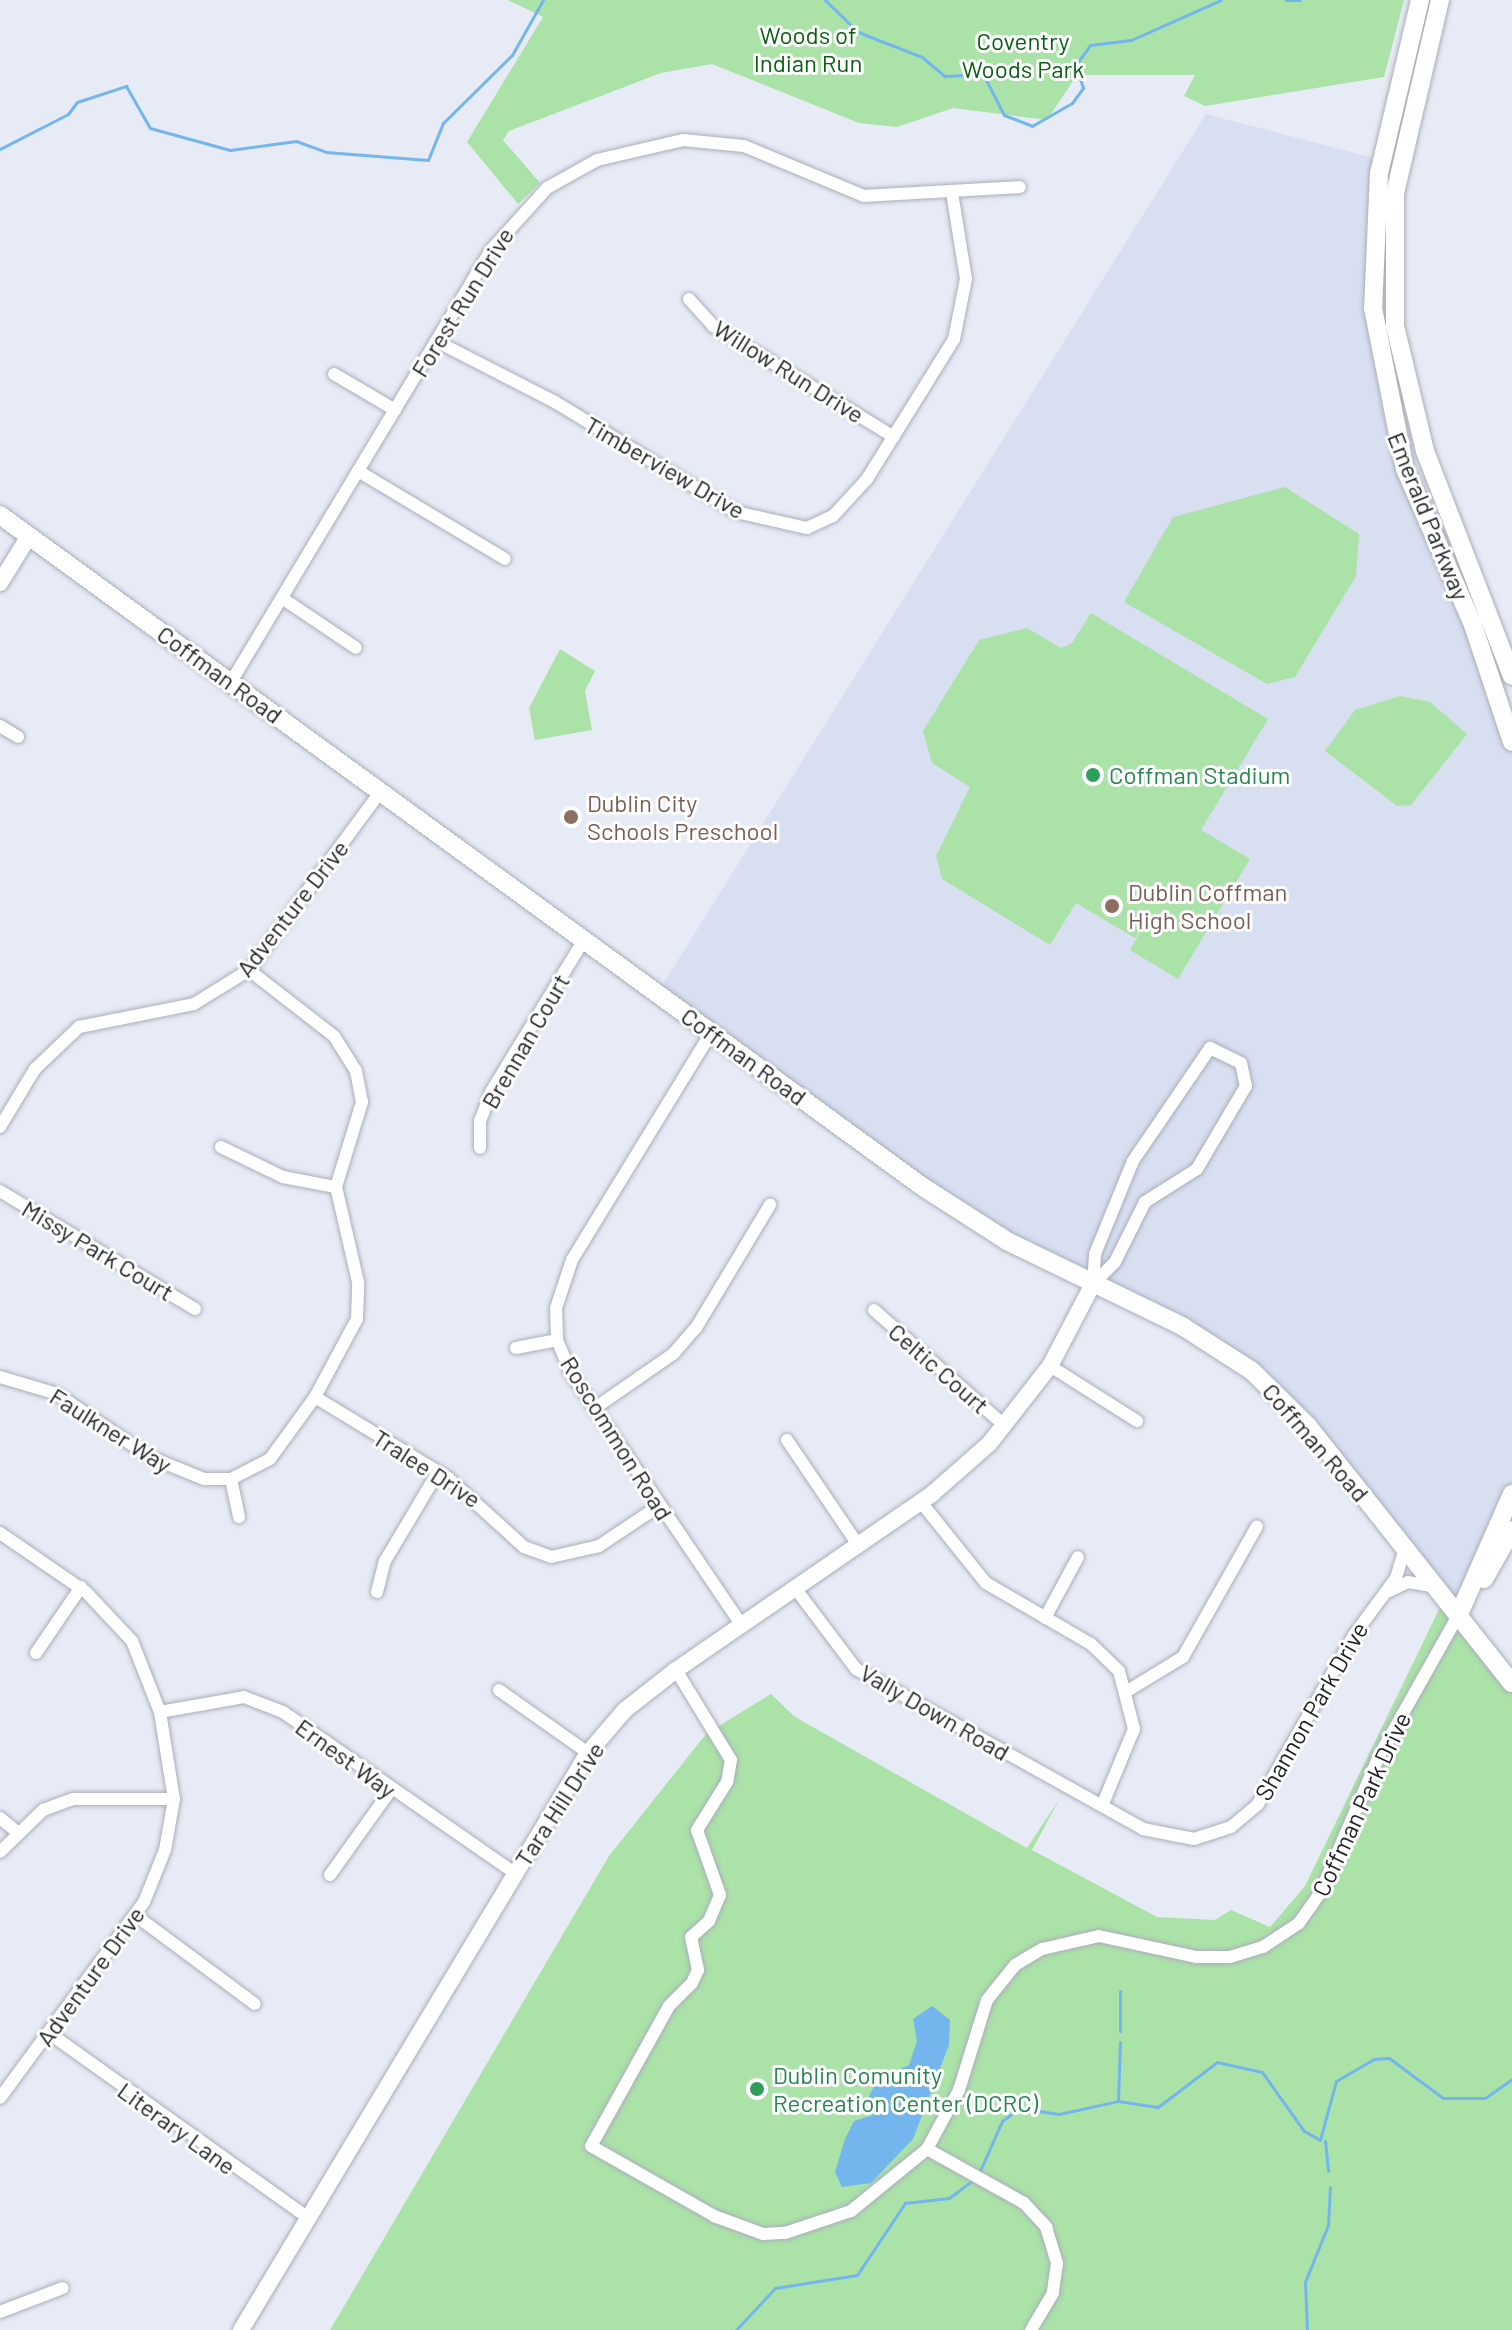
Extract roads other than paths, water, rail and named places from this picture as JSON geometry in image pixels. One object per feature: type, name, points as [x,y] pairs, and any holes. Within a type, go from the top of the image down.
[{"type":"main road","name":"Emerald Parkway","points":[[1420,0],[1379,173],[1375,321],[1405,469],[1473,625],[1512,742]]},
{"type":"main road","name":"Emerald Parkway","points":[[1440,0],[1395,194],[1395,326],[1425,451],[1512,676]]},
{"type":"main road","name":"Coffman Road","points":[[0,515],[973,1221],[1093,1284],[1182,1326],[1268,1384],[1459,1614]]},
{"type":"main road","points":[[1459,1614],[1512,1494]]},
{"type":"main road","points":[[1459,1614],[1512,1530]]},
{"type":"main road","points":[[1459,1614],[1512,1683]]},
{"type":"street","name":"Forest Run Drive","points":[[231,682],[436,341],[524,209],[560,181],[632,148],[683,140],[744,146],[864,196],[1020,187]]},
{"type":"street","name":"Timberview Drive","points":[[436,341],[555,402],[736,512],[784,528],[833,516],[894,437],[954,339],[966,279],[952,193]]},
{"type":"street","name":"Willow Run Drive","points":[[689,299],[713,326],[894,437]]},
{"type":"street","points":[[334,374],[395,410]]},
{"type":"street","points":[[358,471],[505,559]]},
{"type":"street","points":[[0,583],[29,536]]},
{"type":"street","points":[[282,598],[356,648]]},
{"type":"street","points":[[0,726],[18,737]]},
{"type":"street","name":"Adventure Drive","points":[[0,1127],[35,1069],[79,1027],[194,1004],[249,970],[381,791]]},
{"type":"street","name":"Brennan Court","points":[[480,1148],[480,1121],[491,1092],[585,938]]},
{"type":"street","points":[[239,1517],[231,1479],[281,1448],[315,1397],[357,1319],[358,1282],[336,1187],[358,1132],[356,1071],[334,1036],[249,970]]},
{"type":"street","name":"Roscommon Road","points":[[711,1033],[572,1260],[556,1308],[557,1340],[595,1408],[741,1624]]},
{"type":"street","points":[[1214,1048],[1241,1063],[1246,1086],[1202,1163],[1145,1202],[1115,1262],[1093,1284],[1095,1254],[1123,1184],[1201,1053],[1214,1048]]},
{"type":"street","points":[[221,1147],[283,1177],[336,1187]]},
{"type":"street","points":[[1123,1184],[1145,1202]]},
{"type":"street","name":"Missy Park Court","points":[[0,1191],[195,1309]]},
{"type":"street","points":[[595,1408],[673,1354],[696,1328],[770,1205]]},
{"type":"street","name":"Tara Hill Drive","points":[[241,2330],[588,1753],[625,1710],[676,1670],[920,1501],[1005,1426],[1050,1366],[1093,1284]]},
{"type":"street","name":"Celtic Court","points":[[874,1310],[1005,1426]]},
{"type":"street","points":[[516,1348],[557,1340]]},
{"type":"street","points":[[1050,1366],[1137,1421]]},
{"type":"street","name":"Faulkner Way","points":[[0,1377],[57,1394],[175,1471],[231,1479]]},
{"type":"street","name":"Tralee Drive","points":[[315,1397],[438,1472],[524,1547],[551,1557],[599,1546],[659,1506]]},
{"type":"street","points":[[787,1440],[858,1545]]},
{"type":"street","points":[[377,1592],[385,1561],[438,1472]]},
{"type":"street","points":[[920,1501],[973,1571],[1105,1655],[1129,1690],[1132,1747],[1102,1806]]},
{"type":"street","points":[[1129,1690],[1183,1657],[1257,1526]]},
{"type":"street","name":"Adventure Drive","points":[[0,1533],[81,1587],[132,1641],[160,1712],[174,1799],[165,1850],[135,1915],[0,2098]]},
{"type":"street","name":"Shannon Park Drive","points":[[1102,1806],[1176,1839],[1216,1835],[1249,1814],[1383,1595],[1405,1547]]},
{"type":"street","points":[[1045,1618],[1078,1557]]},
{"type":"street","name":"Shannon Park Drive","points":[[1383,1595],[1408,1582],[1439,1589]]},
{"type":"street","points":[[36,1653],[81,1587]]},
{"type":"street","name":"Vally Down Road","points":[[795,1588],[856,1669],[1102,1806]]},
{"type":"street","name":"Coffman Park Drive","points":[[676,1670],[715,1728],[730,1771],[697,1830],[719,1882],[717,1907],[691,1937],[698,1970],[692,1983],[669,2006],[591,2146],[714,2216],[763,2234],[829,2223],[892,2185],[927,2149],[959,2090],[987,2000],[1015,1965],[1042,1949],[1099,1936],[1196,1957],[1230,1957],[1263,1947],[1299,1923],[1320,1893],[1379,1756],[1459,1614]]},
{"type":"street","points":[[499,1690],[588,1753]]},
{"type":"street","name":"Ernest Way","points":[[160,1712],[244,1697],[283,1712],[390,1791],[515,1873]]},
{"type":"street","points":[[330,1875],[390,1791]]},
{"type":"street","points":[[0,1852],[17,1832],[43,1810],[74,1799],[174,1799]]},
{"type":"street","points":[[0,1818],[17,1832]]},
{"type":"street","points":[[135,1915],[255,2004]]},
{"type":"street","name":"Literary Lane","points":[[49,2033],[308,2218]]},
{"type":"street","points":[[927,2149],[1037,2214],[1056,2252],[1053,2293],[1031,2330]]},
{"type":"street","points":[[0,2312],[63,2288]]},
{"type":"water","points":[[932,2006],[950,2020],[949,2045],[913,2139],[871,2183],[842,2187],[835,2172],[845,2139],[854,2121],[873,2115],[868,2098],[878,2079],[909,2065],[917,2041],[913,2019]]},
{"type":"waterway","points":[[0,149],[68,114],[77,102],[126,86],[150,128],[230,150],[296,141],[326,152],[428,160],[443,123],[512,55],[543,0]]},
{"type":"waterway","points":[[825,0],[858,32],[922,57],[945,76],[983,74],[1004,115],[1032,126],[1072,103],[1083,88],[1076,65],[1090,45],[1131,40],[1221,0]]},
{"type":"waterway","points":[[1286,0],[1300,0]]},
{"type":"waterway","points":[[1120,1991],[1120,2031]]},
{"type":"waterway","points":[[1118,2101],[1120,2042]]},
{"type":"waterway","points":[[979,2173],[1002,2121],[1019,2108],[1059,2114],[1118,2101],[1158,2107],[1217,2062],[1262,2072],[1304,2131],[1320,2140],[1336,2081],[1374,2059],[1389,2058],[1443,2098],[1485,2098],[1512,2079]]},
{"type":"waterway","points":[[1325,2141],[1328,2171]]},
{"type":"waterway","points":[[736,2330],[775,2288],[857,2275],[905,2203],[949,2198],[974,2179]]},
{"type":"waterway","points":[[1307,2330],[1305,2282],[1328,2225],[1330,2187]]},
{"type":"place","name":"Coffman Stadium","points":[[1093,775]]},
{"type":"place","name":"Dublin City Schools Preschool","points":[[571,817]]},
{"type":"place","name":"Dublin Coffman High School","points":[[1112,906]]},
{"type":"place","name":"Dublin Comunity Recreation Center (DCRC)","points":[[757,2089]]},
{"type":"park label","name":"Woods of Indian Run","points":[[808,49]]},
{"type":"park label","name":"Coventry Woods Park","points":[[1023,55]]}]
